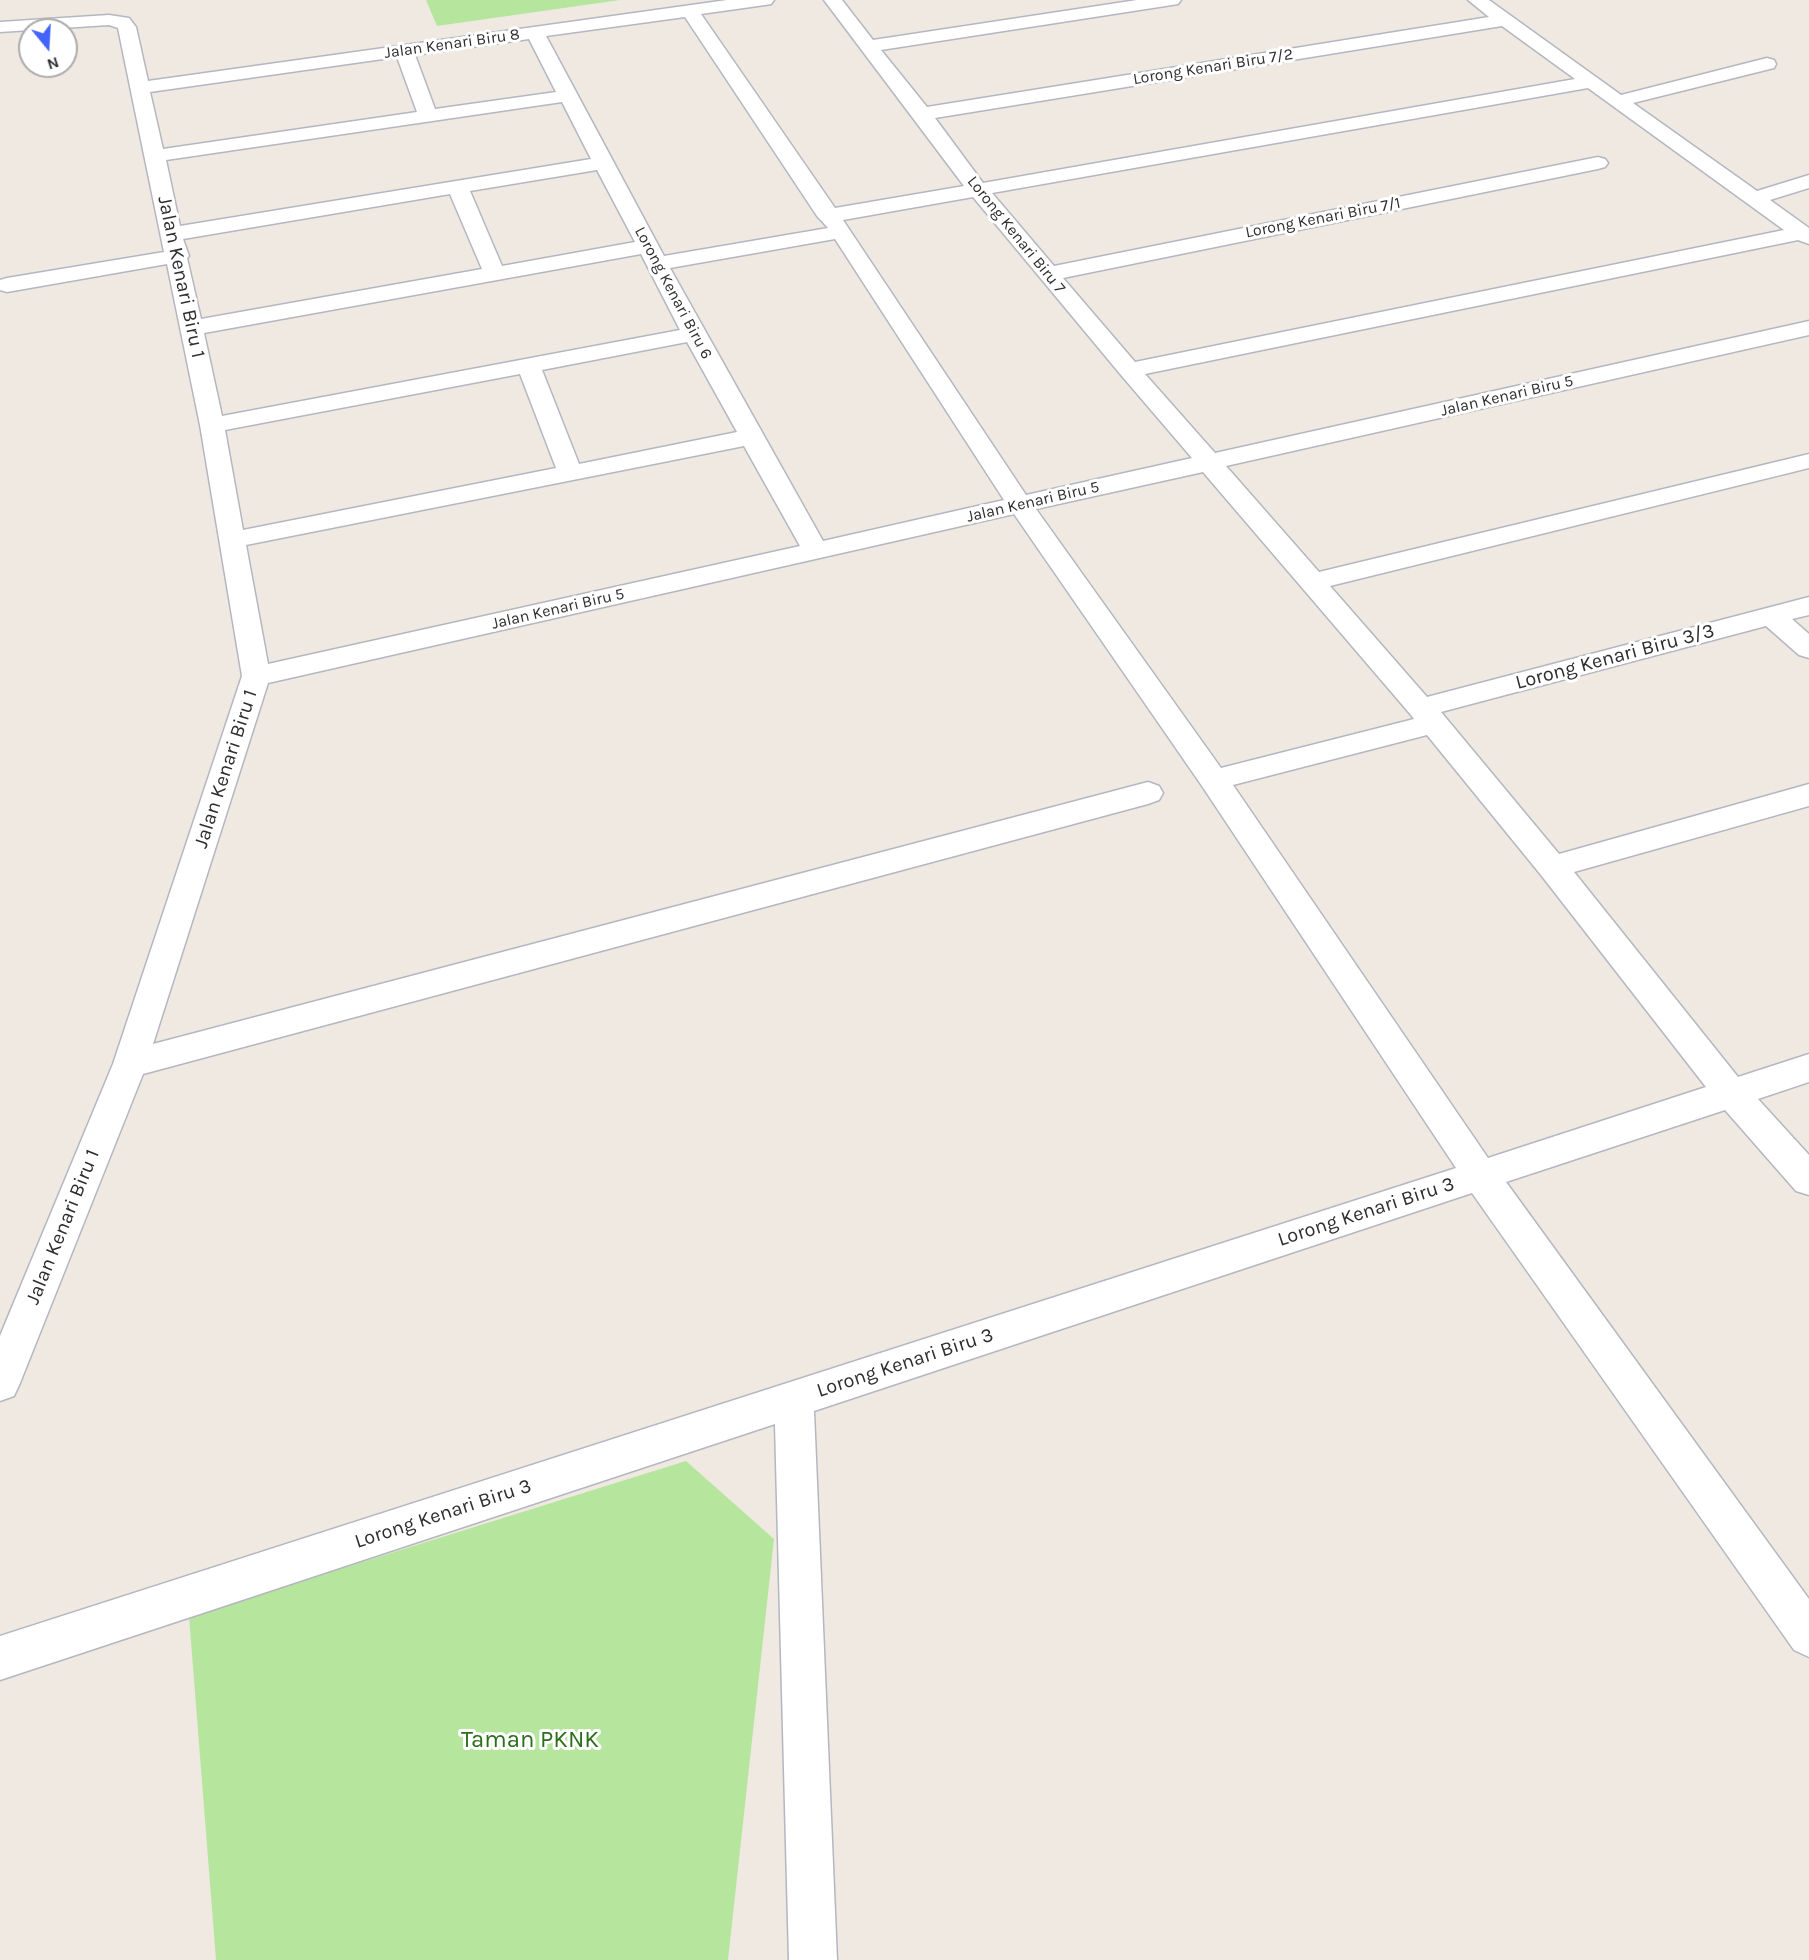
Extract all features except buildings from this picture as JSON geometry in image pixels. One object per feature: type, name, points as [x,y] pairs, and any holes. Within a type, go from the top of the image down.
[{"type":"street","name":"Jalan Kenari Biru 8","points":[[139,88],[765,0]]},
{"type":"street","name":"Lorong Kenari Biru 7","points":[[833,0],[978,190],[1047,274],[1427,716],[1552,867],[1731,1093],[1809,1180]]},
{"type":"street","points":[[868,46],[1172,0]]},
{"type":"street","points":[[1477,0],[1805,236]]},
{"type":"street","points":[[690,10],[1020,505],[1213,780],[1480,1175],[1809,1635]]},
{"type":"street","name":"Lorong Kenari Biru 7/2","points":[[922,114],[1504,20]]},
{"type":"street","name":"Jalan Kenari Biru 1","points":[[0,27],[91,21],[117,21],[125,24],[175,245],[212,425],[234,540],[256,676],[130,1064],[15,1309],[0,1383]]},
{"type":"street","name":"Lorong Kenari Biru 6","points":[[535,33],[602,164],[654,255],[694,334],[816,551]]},
{"type":"street","points":[[404,51],[428,116]]},
{"type":"street","points":[[1619,101],[1767,64]]},
{"type":"street","points":[[191,328],[495,274],[654,255],[834,224],[978,190],[1590,81]]},
{"type":"street","points":[[154,156],[567,96]]},
{"type":"street","name":"Lorong Kenari Biru 7/1","points":[[1047,274],[1598,163]]},
{"type":"street","points":[[7,285],[175,245],[458,188],[602,164]]},
{"type":"street","points":[[1755,198],[1809,181]]},
{"type":"street","points":[[458,188],[495,274]]},
{"type":"street","points":[[1129,370],[1805,236]]},
{"type":"street","name":"Jalan Kenari Biru 5","points":[[256,676],[1809,328]]},
{"type":"street","points":[[212,425],[694,334]]},
{"type":"street","points":[[529,366],[570,473]]},
{"type":"street","points":[[234,540],[751,437]]},
{"type":"street","points":[[1313,582],[1809,460]]},
{"type":"street","name":"Lorong Kenari Biru 3/3","points":[[1232,775],[1427,716],[1809,606]]},
{"type":"street","points":[[1771,616],[1809,649]]},
{"type":"street","points":[[130,1064],[1148,793]]},
{"type":"street","points":[[1552,867],[1809,795]]},
{"type":"street","name":"Lorong Kenari Biru 3","points":[[0,1658],[1809,1068]]},
{"type":"street","points":[[794,1399],[813,1960]]},
{"type":"green space","points":[[426,0],[620,0],[437,26]]},
{"type":"green space","name":"Taman PKNK","points":[[686,1461],[774,1539],[728,1960],[216,1960],[189,1616]]}]
